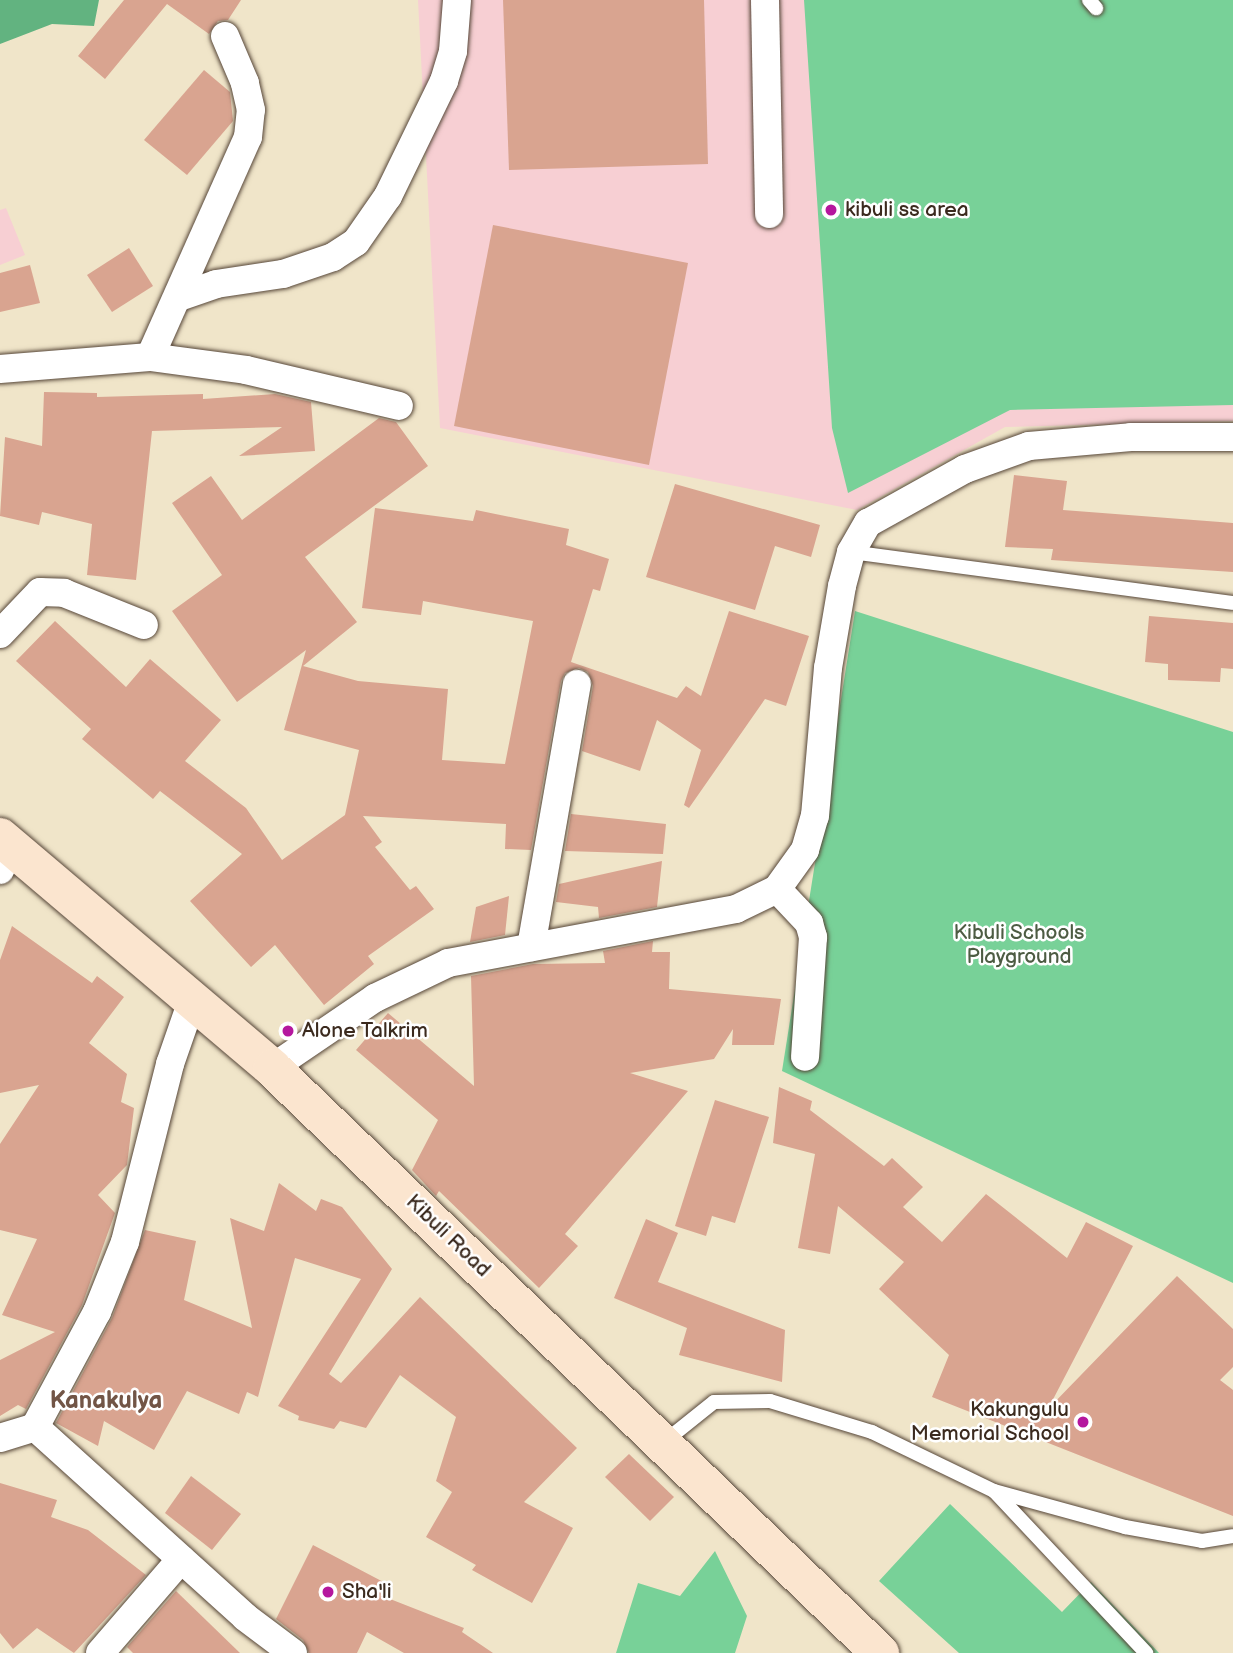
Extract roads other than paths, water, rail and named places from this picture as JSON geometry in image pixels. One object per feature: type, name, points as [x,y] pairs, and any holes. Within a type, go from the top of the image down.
[{"type":"street","points":[[179,297],[216,284],[283,274],[333,257],[356,242],[388,196],[444,81],[453,51],[457,0]]},
{"type":"street","points":[[765,0],[769,214]]},
{"type":"street","points":[[150,357],[248,137],[251,110],[245,83],[225,36]]},
{"type":"street","points":[[0,369],[150,357],[246,370],[399,406]]},
{"type":"street","points":[[272,1068],[405,981],[448,963],[736,909],[777,888],[805,850],[815,816],[828,668],[851,552],[868,523],[892,507],[965,469],[1029,446],[1131,437],[1233,438]]},
{"type":"street","points":[[0,634],[40,592],[64,593],[144,625]]},
{"type":"street","points":[[531,947],[577,684]]},
{"type":"street","name":"Kibuli Road","points":[[4,851],[272,1068],[880,1653]]},
{"type":"street","points":[[777,888],[809,923],[813,936],[805,1057]]},
{"type":"street","points":[[0,1438],[35,1427],[97,1312],[125,1242],[166,1076],[192,1001]]},
{"type":"street","points":[[35,1427],[181,1559],[293,1653]]},
{"type":"street","points":[[100,1653],[181,1559]]},
{"type":"lane","points":[[851,552],[1233,603]]},
{"type":"lane","points":[[663,1443],[714,1402],[770,1401],[872,1432],[994,1491],[1125,1527],[1202,1541],[1233,1536]]},
{"type":"lane","points":[[994,1491],[1146,1653]]},
{"type":"place","name":"kibuli ss area","points":[[831,210]]},
{"type":"place","name":"Alone Talkrim","points":[[288,1031]]},
{"type":"place","name":"Kakungulu Memorial School","points":[[1083,1422]]},
{"type":"place","name":"Sha'li","points":[[328,1592]]},
{"type":"district","name":"Kanakulya","points":[[106,1401]]},
{"type":"park label","name":"Kibuli Schools Playground","points":[[1019,945]]}]
